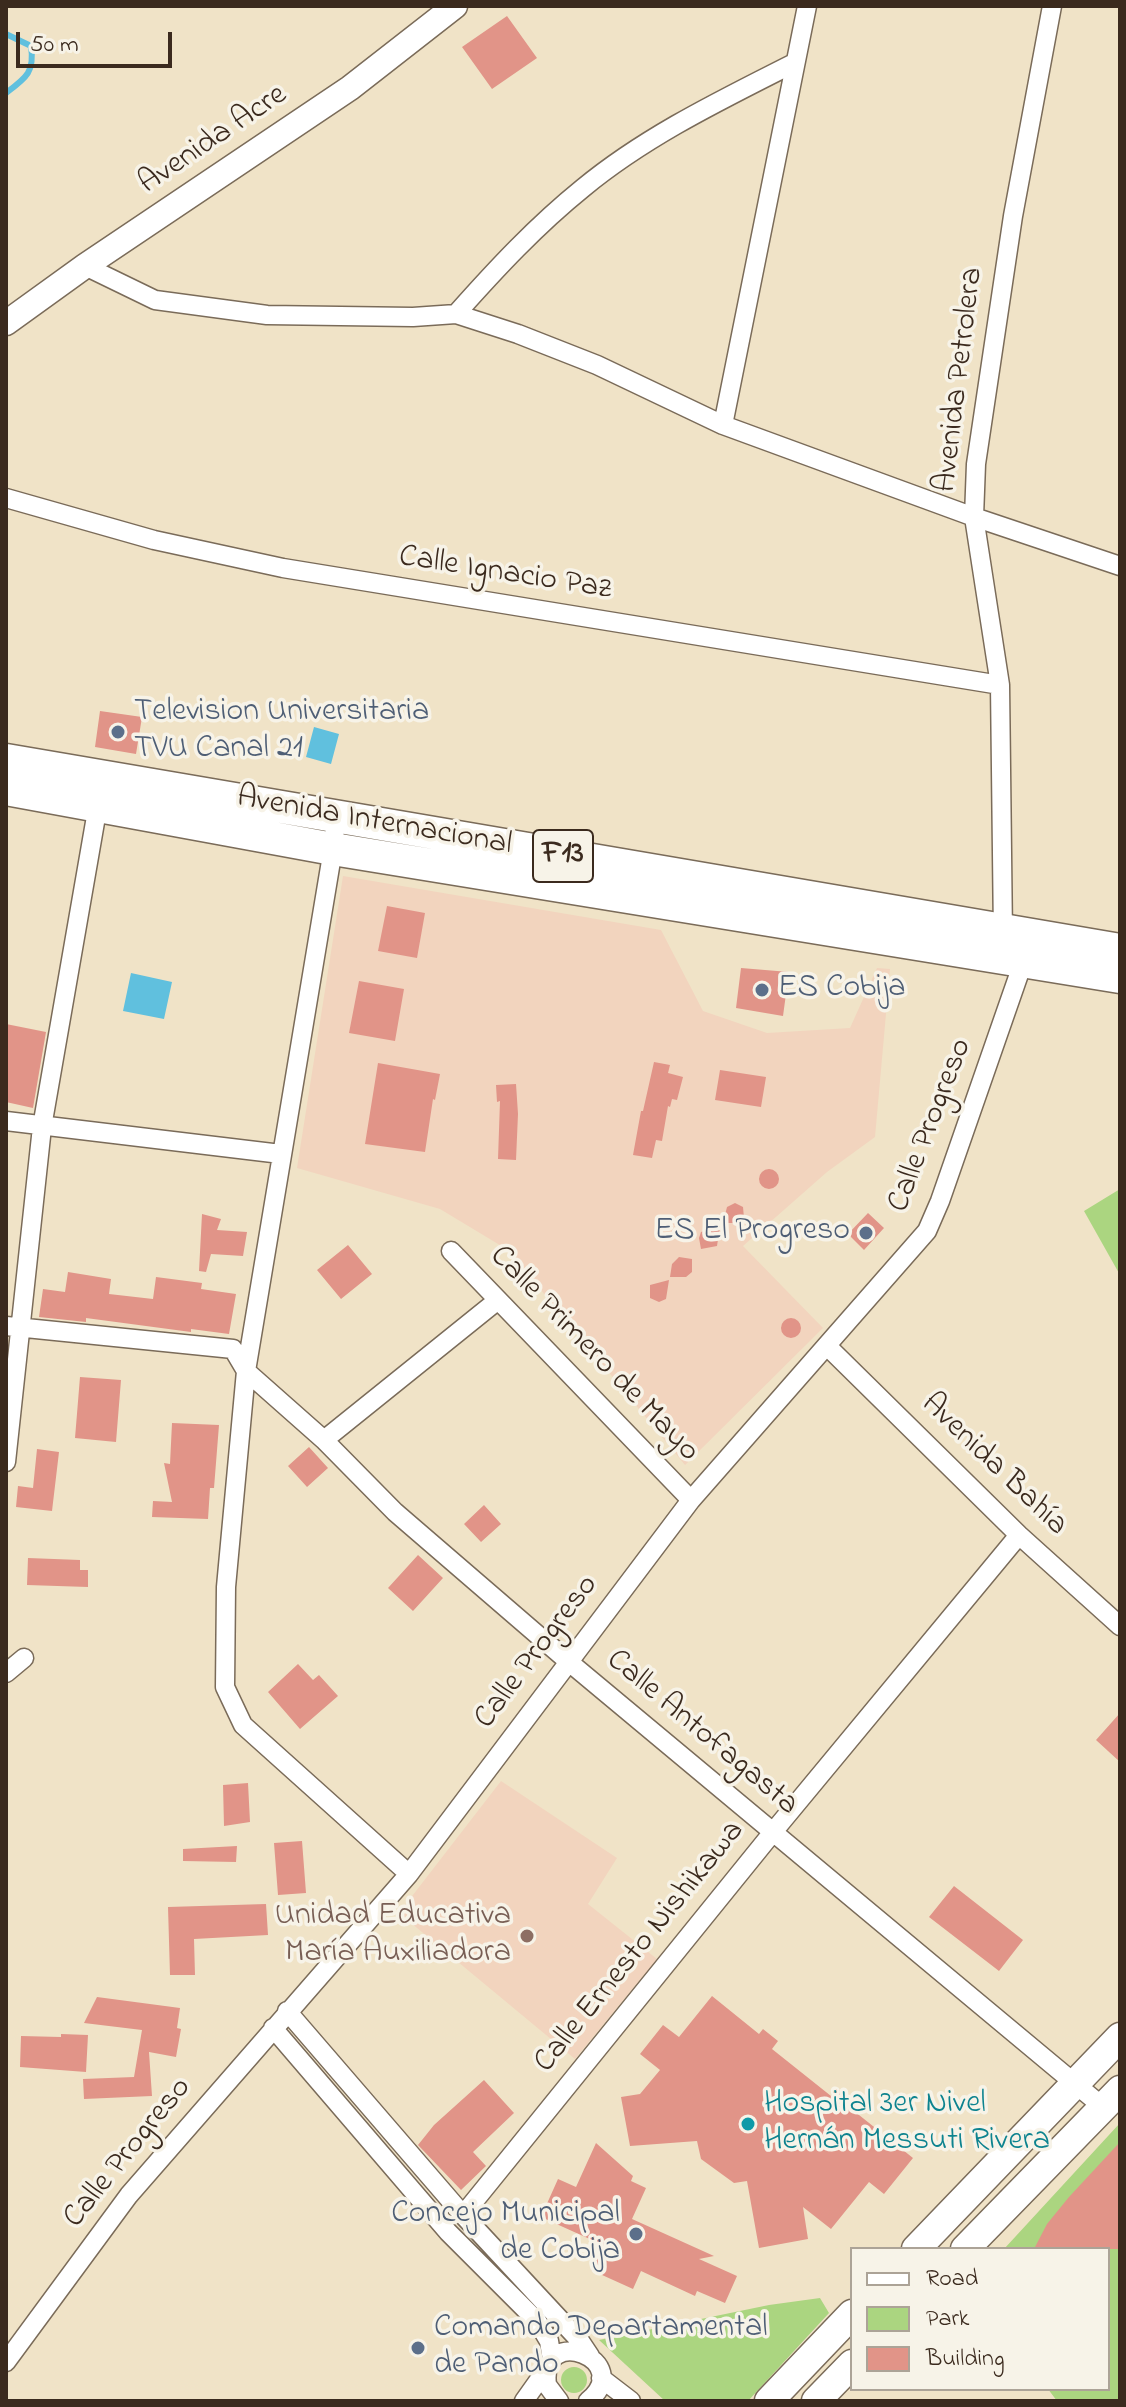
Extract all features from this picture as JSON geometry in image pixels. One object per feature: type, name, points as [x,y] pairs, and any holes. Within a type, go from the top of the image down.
[{"type":"highway","name":"Avenida Internacional","points":[[6,760],[336,817],[1016,945],[1120,977]]},
{"type":"highway","name":"Avenida Internacional","points":[[6,789],[333,849],[1016,945],[1120,950]]},
{"type":"main road","name":"Avenida Acre","points":[[6,323],[85,266],[350,88],[455,6]]},
{"type":"main road","points":[[918,2247],[1120,2037]]},
{"type":"main road","points":[[967,2247],[1112,2098]]},
{"type":"main road","points":[[769,2401],[850,2316]]},
{"type":"main road","points":[[816,2401],[850,2366]]},
{"type":"street","points":[[723,425],[807,6]]},
{"type":"street","name":"Avenida Petrolera","points":[[1016,945],[1000,685],[974,517],[976,464],[1010,232],[1052,6]]},
{"type":"street","points":[[456,314],[521,242],[585,186],[687,117],[794,63]]},
{"type":"street","points":[[85,266],[155,300],[267,315],[413,317],[456,314],[597,365],[723,425],[974,517],[1120,566]]},
{"type":"street","name":"Calle Ignacio Paz","points":[[6,498],[154,540],[283,568],[1000,685]]},
{"type":"street","points":[[6,1462],[13,1327],[42,1127],[98,805]]},
{"type":"street","points":[[336,817],[246,1371],[226,1587],[225,1687],[243,1725],[409,1874]]},
{"type":"street","name":"Calle Progreso","points":[[6,2362],[129,2195],[409,1874],[691,1500],[927,1231],[940,1201],[1016,945]]},
{"type":"street","points":[[6,1121],[281,1154]]},
{"type":"street","name":"Calle Primero de Mayo","points":[[451,1251],[691,1500]]},
{"type":"street","points":[[324,1440],[498,1300]]},
{"type":"street","name":"Calle Antofagasta","points":[[13,1327],[233,1349],[246,1371],[324,1440],[395,1512],[569,1662],[1076,2083],[1112,2098]]},
{"type":"street","name":"Avenida Bahía","points":[[827,1346],[1019,1535],[1120,1626]]},
{"type":"street","name":"Calle Ernesto Nishikawa","points":[[463,2215],[773,1832],[1019,1535]]},
{"type":"street","points":[[6,1673],[24,1658]]},
{"type":"street","points":[[287,2011],[463,2215],[563,2321],[600,2370],[596,2394],[588,2401]]},
{"type":"street","points":[[273,2028],[448,2232],[537,2321],[549,2341],[547,2385],[559,2401]]},
{"type":"street","points":[[524,2401],[550,2364],[566,2351],[590,2356]]},
{"type":"street","points":[[601,2378],[631,2401]]},
{"type":"shaded area","points":[[343,876],[661,930],[703,1011],[767,1033],[850,1028],[877,968],[890,969],[875,1137],[827,1172],[743,1246],[823,1328],[685,1465],[508,1250],[440,1209],[297,1168]]},
{"type":"shaded area","name":"Unidad Educativa María Auxiliadora","points":[[501,1781],[617,1858],[588,1904],[657,1959],[575,2059],[399,1913]]},
{"type":"green space","points":[[1120,1189],[1120,1275],[1084,1211]]},
{"type":"green space","points":[[1120,2123],[1120,2401],[1057,2401],[1050,2391],[1110,2391],[1110,2247],[1006,2247]]},
{"type":"green space","points":[[820,2298],[829,2313],[748,2401],[665,2401],[599,2340],[769,2305]]},
{"type":"green space","points":[[574,2367],[583,2371],[587,2380],[583,2389],[574,2393],[565,2389],[561,2380],[565,2371]]},
{"type":"water","points":[[314,727],[339,734],[331,764],[306,757]]},
{"type":"water","points":[[131,973],[172,982],[164,1019],[123,1011]]},
{"type":"building","points":[[507,16],[537,58],[492,89],[462,47]]},
{"type":"building","name":"Television Universitaria TVU Canal 21","points":[[100,711],[142,717],[136,754],[95,747]]},
{"type":"building","points":[[387,906],[425,913],[417,958],[378,951]]},
{"type":"building","name":"ES Cobija","points":[[741,968],[789,972],[783,1016],[736,1008]]},
{"type":"building","points":[[359,981],[404,989],[395,1041],[349,1033]]},
{"type":"building","points":[[6,1024],[46,1032],[33,1108],[6,1102]]},
{"type":"building","points":[[654,1062],[670,1065],[668,1073],[683,1077],[677,1100],[672,1099],[668,1106],[662,1141],[656,1140],[652,1158],[633,1155]]},
{"type":"building","points":[[378,1063],[440,1074],[425,1152],[365,1144]]},
{"type":"building","points":[[720,1070],[766,1077],[761,1107],[715,1100]]},
{"type":"building","points":[[516,1084],[516,1160],[498,1159],[500,1101],[497,1102],[496,1085]]},
{"type":"building","points":[[765,1169],[773,1169],[779,1179],[773,1189],[765,1189],[759,1183],[759,1175]]},
{"type":"building","points":[[735,1203],[743,1207],[744,1218],[740,1223],[723,1223],[727,1207]]},
{"type":"building","points":[[868,1213],[884,1228],[864,1250],[848,1234]]},
{"type":"building","points":[[202,1214],[221,1219],[217,1230],[247,1232],[243,1256],[211,1254],[206,1272],[199,1271]]},
{"type":"building","points":[[720,1226],[717,1246],[701,1249],[701,1232]]},
{"type":"building","points":[[348,1245],[372,1274],[341,1299],[317,1270]]},
{"type":"building","points":[[679,1257],[692,1259],[692,1272],[686,1277],[670,1277],[672,1264]]},
{"type":"building","points":[[68,1272],[111,1279],[109,1294],[153,1299],[156,1277],[202,1283],[201,1289],[236,1294],[229,1334],[86,1318],[86,1322],[39,1317],[43,1289],[65,1292]]},
{"type":"building","points":[[669,1280],[666,1299],[659,1302],[650,1298],[650,1285]]},
{"type":"building","points":[[787,1318],[795,1318],[801,1328],[795,1338],[787,1338],[781,1332],[781,1324]]},
{"type":"building","points":[[80,1377],[121,1380],[116,1442],[75,1438]]},
{"type":"building","points":[[172,1423],[219,1425],[208,1519],[152,1517],[153,1501],[172,1502],[164,1463],[170,1464]]},
{"type":"building","points":[[309,1447],[328,1468],[307,1487],[288,1466]]},
{"type":"building","points":[[37,1449],[59,1452],[52,1511],[16,1507],[18,1486],[33,1488]]},
{"type":"building","points":[[484,1505],[501,1524],[481,1542],[464,1524]]},
{"type":"building","points":[[418,1555],[443,1578],[413,1611],[388,1588]]},
{"type":"building","points":[[28,1558],[80,1560],[80,1570],[88,1570],[88,1587],[27,1585]]},
{"type":"building","points":[[298,1664],[313,1680],[319,1675],[338,1696],[300,1729],[268,1692]]},
{"type":"building","points":[[1120,1713],[1120,1762],[1096,1740]]},
{"type":"building","points":[[248,1783],[250,1822],[224,1826],[223,1785]]},
{"type":"building","points":[[302,1841],[306,1893],[278,1895],[274,1843]]},
{"type":"building","points":[[237,1846],[236,1862],[183,1861],[183,1849]]},
{"type":"building","points":[[954,1886],[1023,1940],[999,1971],[929,1917]]},
{"type":"building","points":[[266,1904],[268,1935],[194,1939],[195,1975],[170,1975],[168,1907]]},
{"type":"building","name":"Hospital 3er Nivel Hernán Messuti Rivera","points":[[712,1996],[759,2034],[763,2029],[778,2041],[772,2049],[831,2096],[837,2088],[854,2101],[849,2107],[913,2158],[884,2194],[869,2182],[831,2229],[803,2207],[808,2239],[759,2248],[747,2181],[734,2183],[701,2159],[697,2141],[630,2146],[621,2097],[640,2094],[660,2070],[640,2054],[663,2025],[679,2037]]},
{"type":"building","points":[[97,1997],[180,2008],[177,2028],[181,2029],[176,2057],[149,2052],[152,2096],[84,2099],[83,2079],[134,2077],[142,2030],[84,2023]]},
{"type":"building","points":[[61,2034],[88,2035],[86,2072],[20,2067],[21,2036],[61,2037]]},
{"type":"building","points":[[484,2080],[514,2113],[473,2152],[486,2166],[461,2190],[418,2145],[434,2125]]},
{"type":"building","points":[[1120,2142],[1120,2249],[1035,2247],[1047,2224]]},
{"type":"building","points":[[596,2143],[633,2176],[631,2181],[646,2188],[632,2219],[714,2256],[699,2259],[737,2276],[725,2303],[697,2291],[695,2296],[641,2271],[633,2289],[591,2270],[603,2245],[541,2217],[558,2179],[576,2187]]},
{"type":"waterway","points":[[6,34],[31,46],[32,55],[28,74],[6,93]]},
{"type":"place","name":"Television Universitaria TVU Canal 21","points":[[118,732]]},
{"type":"place","name":"ES Cobija","points":[[762,990]]},
{"type":"place","name":"ES El Progreso","points":[[866,1233]]},
{"type":"place","name":"Unidad Educativa María Auxiliadora","points":[[527,1936]]},
{"type":"place","name":"Hospital 3er Nivel Hernán Messuti Rivera","points":[[748,2124]]},
{"type":"place","name":"Concejo Municipal de Cobija","points":[[636,2234]]},
{"type":"place","name":"Comando Departamental de Pando","points":[[418,2348]]}]
